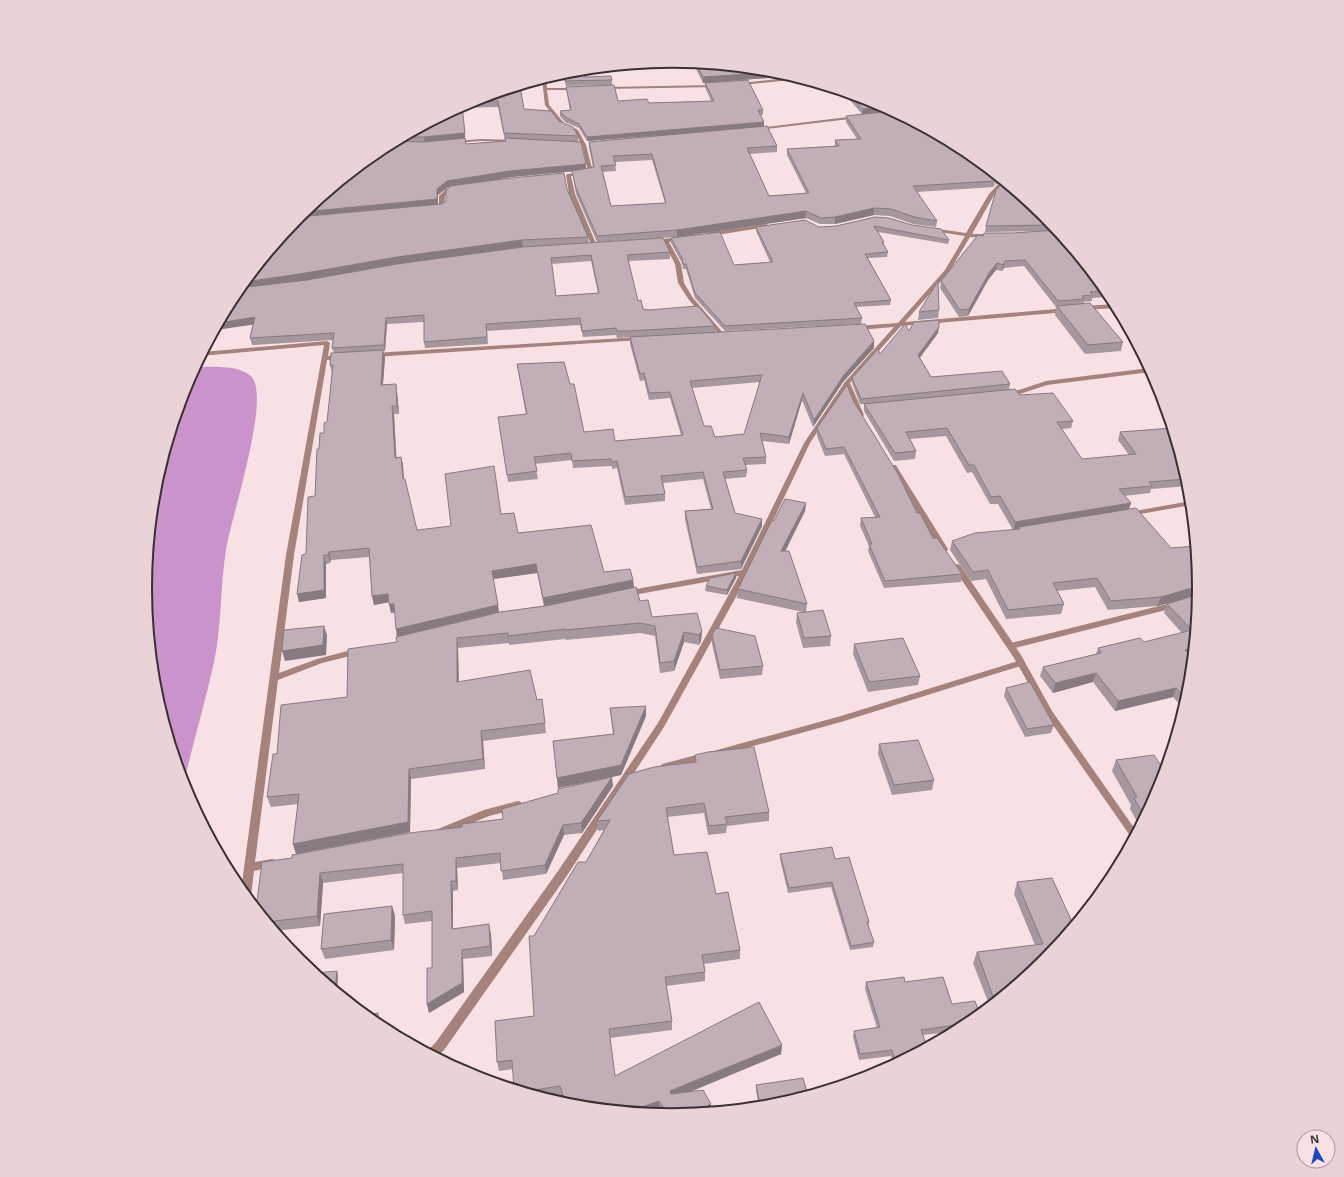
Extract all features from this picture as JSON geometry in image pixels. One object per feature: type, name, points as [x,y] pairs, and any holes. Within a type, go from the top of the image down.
[{"type":"street","points":[[738,84],[781,80]]},
{"type":"street","points":[[545,84],[547,105],[562,124],[576,130],[584,145],[591,172],[561,176]]},
{"type":"street","points":[[601,88],[723,85]]},
{"type":"street","points":[[546,89],[586,88]]},
{"type":"street","points":[[748,130],[865,116]]},
{"type":"street","points":[[446,143],[481,140],[523,141]]},
{"type":"street","points":[[576,144],[591,144]]},
{"type":"street","points":[[568,176],[572,194],[598,246],[580,247]]},
{"type":"street","points":[[435,1051],[558,880],[661,725],[745,572],[806,443],[847,382],[900,326],[947,270],[992,194],[1000,185]]},
{"type":"street","points":[[427,209],[442,207],[442,196],[448,190],[460,188]]},
{"type":"street","points":[[706,235],[775,225]]},
{"type":"street","points":[[924,228],[968,235],[998,236]]},
{"type":"street","points":[[647,243],[684,238]]},
{"type":"street","points":[[666,241],[678,264],[681,283],[691,299],[726,336],[716,336]]},
{"type":"street","points":[[846,329],[900,326],[1110,307]]},
{"type":"street","points":[[370,356],[648,339]]},
{"type":"street","points":[[207,354],[328,343],[290,555],[247,889]]},
{"type":"street","points":[[325,358],[347,357]]},
{"type":"street","points":[[997,394],[1020,392],[1046,383],[1145,371]]},
{"type":"street","points":[[847,382],[861,408],[865,421]]},
{"type":"street","points":[[890,462],[1021,662],[1049,713],[1131,833]]},
{"type":"street","points":[[1119,516],[1185,504]]},
{"type":"street","points":[[623,594],[745,572]]},
{"type":"street","points":[[1010,646],[1186,602]]},
{"type":"street","points":[[274,678],[320,661],[364,650]]},
{"type":"street","points":[[654,770],[840,719],[1021,662]]},
{"type":"street","points":[[611,782],[640,775]]},
{"type":"street","points":[[429,834],[444,831],[487,813],[525,803]]},
{"type":"street","points":[[249,868],[280,862]]},
{"type":"shaded area","points":[[201,367],[226,367],[249,374],[253,379],[257,392],[256,412],[253,436],[226,550],[217,648],[186,774],[169,723],[156,656],[152,588],[156,521],[169,454],[179,421]]},
{"type":"building","points":[[699,69],[750,74],[703,77]]},
{"type":"building","points":[[585,75],[585,77],[611,76],[612,80],[565,81],[565,79]]},
{"type":"building","points":[[748,80],[763,110],[758,110],[764,122],[587,137],[579,124],[565,117],[560,111],[571,110],[566,87],[614,85],[618,101],[647,99],[649,103],[714,101],[705,83]]},
{"type":"building","points":[[521,91],[524,109],[551,111],[559,121],[573,127],[578,136],[504,133],[498,101],[490,101]]},
{"type":"building","points":[[857,103],[871,108],[863,109]]},
{"type":"building","points":[[880,112],[932,138],[961,156],[995,181],[913,186],[937,221],[914,217],[891,209],[874,208],[835,217],[821,218],[806,211],[677,230],[597,236],[576,188],[572,171],[594,167],[589,142],[767,126],[777,146],[747,148],[769,196],[809,193],[787,149],[839,146],[835,140],[861,139],[846,116]],"holes":[[[652,154],[666,203],[611,206],[601,166],[616,165],[613,156]]]},
{"type":"building","points":[[463,113],[465,133],[414,137]]},
{"type":"building","points":[[465,138],[466,144],[506,141],[505,138],[581,142],[586,164],[510,171],[447,181],[437,189],[437,199],[314,211],[355,176],[383,156],[407,141],[424,142]]},
{"type":"building","points":[[564,173],[567,189],[588,237],[522,240],[397,257],[252,281],[281,245],[308,216],[441,204],[446,201],[446,191],[450,186]]},
{"type":"building","points":[[1001,185],[1045,225],[986,226],[996,190]]},
{"type":"building","points":[[875,217],[889,218],[912,225],[941,229],[949,240],[874,226],[884,242],[882,242],[888,252],[865,254],[891,300],[854,303],[862,318],[725,326],[695,293],[686,264],[683,264],[682,258],[671,238],[720,232],[734,265],[773,262],[756,227],[805,220],[819,227],[836,226]]},
{"type":"building","points":[[1050,231],[1099,291],[1090,292],[1093,295],[1082,296],[1084,299],[1058,301],[1025,260],[1005,261],[1003,265],[997,263],[989,273],[969,309],[960,310],[941,281],[978,235],[983,236],[984,233]]},
{"type":"building","points":[[663,238],[670,252],[627,255],[638,301],[641,300],[643,309],[648,310],[698,306],[715,326],[628,331],[617,331],[616,328],[582,331],[580,318],[486,324],[487,337],[424,342],[424,315],[386,318],[384,345],[332,348],[334,333],[250,338],[255,317],[225,322],[248,287],[307,280],[397,264],[523,247]],"holes":[[[591,255],[599,293],[556,296],[551,258]]]},
{"type":"building","points":[[938,281],[939,310],[919,312]]},
{"type":"building","points":[[1090,303],[1123,342],[1088,345],[1057,306]]},
{"type":"building","points":[[939,320],[939,327],[918,355],[931,377],[1002,371],[1010,384],[861,399],[852,378],[878,349],[880,354],[905,324],[909,331],[914,322]]},
{"type":"building","points":[[865,324],[874,341],[844,375],[814,420],[803,393],[789,437],[760,433],[766,457],[743,458],[747,470],[723,472],[735,513],[762,519],[741,561],[697,567],[685,511],[713,509],[703,472],[661,476],[665,494],[625,497],[617,461],[612,462],[611,459],[572,461],[571,453],[534,457],[537,471],[507,475],[498,417],[527,414],[517,364],[564,362],[570,384],[574,384],[584,432],[613,429],[615,441],[683,435],[670,392],[649,393],[644,373],[640,374],[630,337]],"holes":[[[762,375],[744,434],[715,437],[711,426],[704,426],[690,381]]]},
{"type":"building","points":[[383,350],[381,385],[396,384],[397,406],[392,406],[395,458],[401,457],[403,479],[405,479],[417,530],[451,526],[445,474],[494,466],[501,514],[514,513],[518,533],[591,525],[604,572],[630,569],[633,580],[543,598],[536,564],[492,571],[498,605],[396,629],[394,604],[389,604],[388,594],[372,596],[369,548],[329,552],[328,555],[324,555],[324,590],[297,594],[302,555],[306,554],[308,497],[315,496],[317,449],[319,449],[320,433],[324,433],[324,423],[327,422],[333,365],[330,365],[331,353]]},
{"type":"building","points":[[847,385],[854,402],[898,474],[917,513],[920,513],[933,538],[937,538],[962,574],[885,581],[869,544],[872,544],[861,518],[880,517],[844,447],[826,449],[817,428]]},
{"type":"building","points":[[1015,389],[1020,395],[1053,393],[1073,421],[1057,422],[1082,459],[1136,454],[1120,432],[1167,428],[1180,480],[1149,482],[1152,486],[1119,489],[1131,503],[1015,522],[1000,496],[991,497],[974,465],[969,465],[947,428],[906,432],[916,451],[895,453],[864,404]]},
{"type":"building","points":[[785,499],[806,503],[781,551],[789,551],[807,604],[738,589],[772,520],[774,521]]},
{"type":"building","points":[[1136,508],[1171,548],[1190,546],[1192,588],[1161,597],[1111,601],[1097,578],[1053,583],[1064,604],[1008,610],[988,570],[973,572],[952,541],[975,533],[1020,529],[1019,527]]},
{"type":"building","points":[[736,573],[727,590],[706,586],[710,578]]},
{"type":"building","points":[[636,587],[640,601],[648,600],[652,617],[697,613],[702,631],[699,635],[684,632],[674,661],[660,663],[655,626],[640,623],[565,629],[508,636],[508,633],[457,638],[457,682],[530,670],[537,700],[542,699],[545,723],[481,731],[483,759],[409,769],[408,822],[293,844],[299,794],[267,797],[273,754],[277,754],[281,705],[347,697],[348,649],[397,642],[396,637],[500,612],[545,606]]},
{"type":"building","points":[[1192,596],[1191,628],[1167,604]]},
{"type":"building","points":[[823,610],[831,636],[804,638],[797,613]]},
{"type":"building","points":[[324,626],[323,645],[282,651],[284,630]]},
{"type":"building","points":[[716,628],[755,636],[763,666],[720,670],[712,635]]},
{"type":"building","points":[[1190,630],[1189,649],[1185,650],[1188,653],[1181,693],[1176,688],[1118,701],[1096,673],[1055,683],[1043,667],[1101,653],[1098,648],[1140,638],[1144,642]]},
{"type":"building","points":[[903,638],[920,676],[869,682],[854,644]]},
{"type":"building","points":[[1030,682],[1054,725],[1027,729],[1006,688]]},
{"type":"building","points":[[646,706],[621,765],[557,778],[553,741],[614,734],[610,708]]},
{"type":"building","points":[[918,740],[934,780],[894,785],[879,744]]},
{"type":"building","points":[[754,747],[769,812],[725,817],[727,824],[709,826],[704,803],[666,808],[674,855],[707,852],[716,894],[728,892],[740,950],[702,955],[705,972],[665,977],[672,1021],[609,1029],[615,1076],[759,1002],[782,1045],[670,1091],[671,1094],[703,1090],[711,1104],[703,1108],[664,1109],[659,1101],[639,1108],[604,1105],[564,1097],[560,1086],[534,1090],[514,1084],[512,1060],[497,1062],[495,1021],[534,1016],[529,936],[534,936],[578,862],[586,862],[610,820],[597,821],[629,774],[654,767],[696,762],[695,755],[708,752]]},
{"type":"building","points":[[1154,755],[1161,766],[1142,812],[1134,798],[1137,797],[1116,760]]},
{"type":"building","points":[[612,777],[581,823],[563,825],[545,865],[501,871],[500,853],[456,858],[456,881],[451,881],[452,929],[489,924],[490,946],[462,950],[462,983],[427,1004],[427,968],[432,968],[432,911],[403,915],[403,864],[320,873],[317,916],[272,921],[257,902],[262,862],[292,858],[292,855],[409,833],[462,827],[462,824],[503,819],[502,809],[558,793],[558,789]]},
{"type":"building","points":[[832,847],[835,859],[849,857],[874,942],[851,946],[832,882],[789,888],[780,854]]},
{"type":"building","points":[[1052,878],[1072,921],[1040,957],[993,997],[977,952],[1043,944],[1017,882]]},
{"type":"building","points":[[392,906],[391,940],[321,949],[324,914]]},
{"type":"building","points":[[337,971],[335,985],[329,980],[321,973]]},
{"type":"building","points":[[904,977],[905,982],[943,977],[952,1004],[975,1001],[978,1009],[954,1025],[921,1030],[925,1043],[894,1058],[892,1050],[860,1054],[854,1031],[880,1027],[866,982]]},
{"type":"building","points":[[378,1013],[378,1017],[373,1014]]},
{"type":"building","points":[[803,1078],[807,1091],[759,1102],[756,1085]]}]
